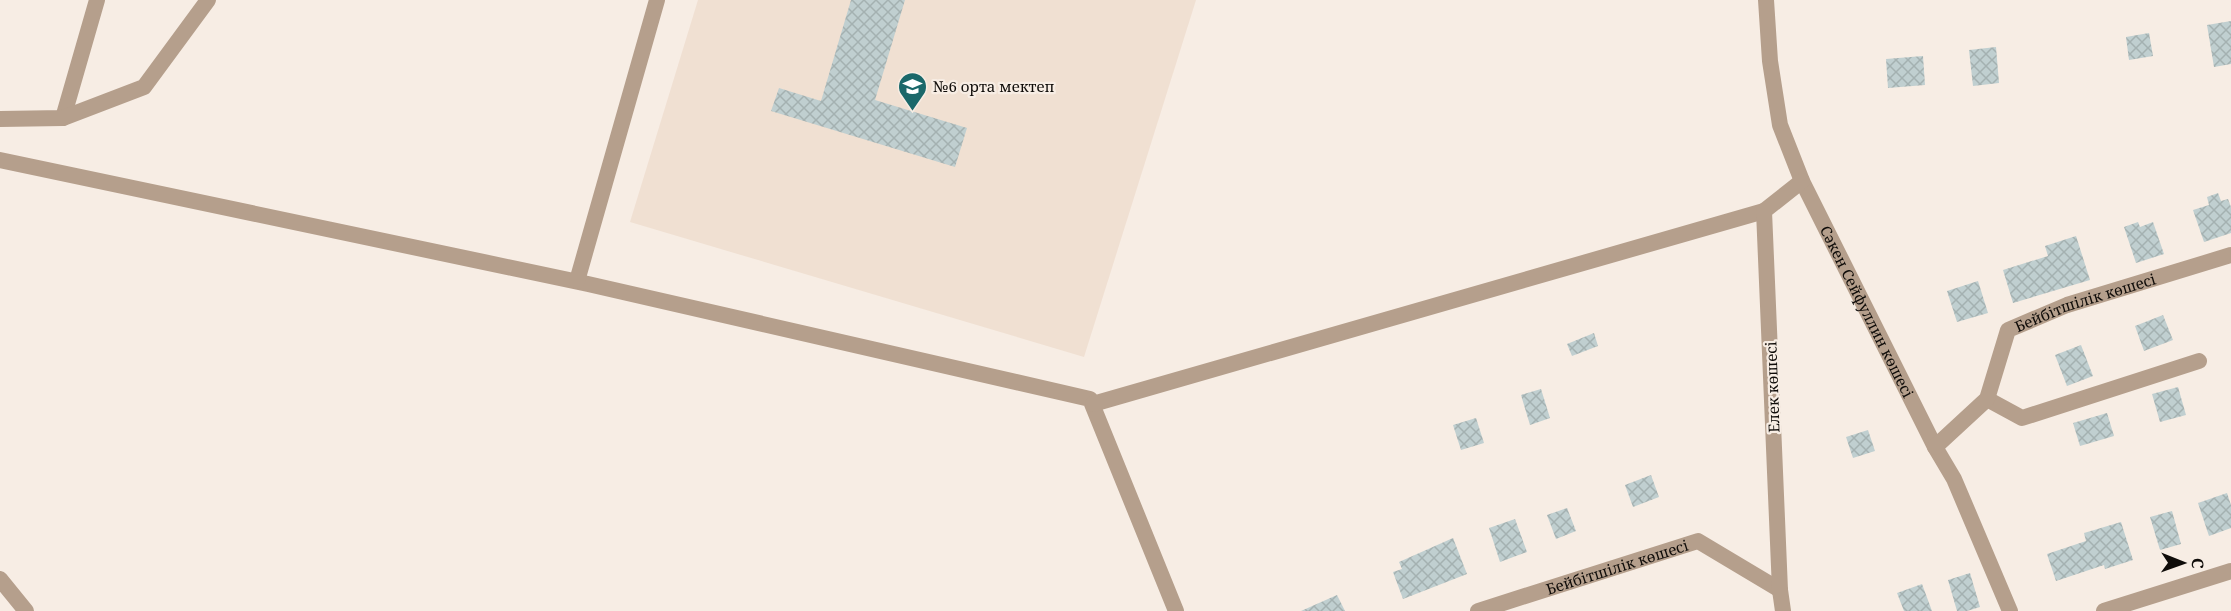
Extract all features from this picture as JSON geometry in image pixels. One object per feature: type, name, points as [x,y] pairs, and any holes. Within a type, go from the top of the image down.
[{"type":"street","points":[[63,118],[97,0]]},
{"type":"street","points":[[0,119],[63,118],[144,87],[208,0]]},
{"type":"street","points":[[577,281],[657,0]]},
{"type":"street","name":"Сәкен Сейфуллин көшесі","points":[[1766,0],[1770,62],[1780,125],[1802,181],[1935,447],[1954,479],[2010,611]]},
{"type":"street","points":[[0,160],[577,281],[1090,399],[1176,611]]},
{"type":"street","points":[[1093,404],[1764,211],[1802,181]]},
{"type":"street","name":"Елек көшесі","points":[[1764,211],[1780,590],[1784,611]]},
{"type":"street","name":"Бейбітшілік көшесі","points":[[1988,399],[2008,330],[2067,304],[2231,255]]},
{"type":"street","points":[[1935,447],[1988,399],[2022,418],[2199,361]]},
{"type":"street","name":"Бейбітшілік көшесі","points":[[1478,611],[1698,541],[1780,590]]},
{"type":"street","points":[[2104,611],[2231,571]]},
{"type":"street","points":[[0,579],[26,611]]},
{"type":"shaded area","name":"№6 орта мектеп","points":[[698,0],[1196,0],[1084,357],[630,222]]},
{"type":"building","points":[[851,0],[905,0],[875,100],[967,128],[955,167],[771,111],[779,88],[821,101]]},
{"type":"building","points":[[2231,21],[2231,64],[2214,67],[2207,25]]},
{"type":"building","points":[[2149,33],[2153,56],[2129,60],[2126,37]]},
{"type":"building","points":[[1996,47],[1999,83],[1973,86],[1969,50]]},
{"type":"building","points":[[1923,56],[1925,85],[1888,88],[1886,59]]},
{"type":"building","points":[[2218,193],[2221,201],[2228,199],[2231,207],[2231,233],[2204,242],[2193,210],[2209,205],[2207,197]]},
{"type":"building","points":[[2138,222],[2140,227],[2153,222],[2164,254],[2136,263],[2124,227]]},
{"type":"building","points":[[2076,236],[2090,280],[2013,303],[2003,270],[2048,256],[2045,246]]},
{"type":"building","points":[[1978,281],[1988,313],[1957,322],[1947,291]]},
{"type":"building","points":[[2163,315],[2173,340],[2144,351],[2135,326]]},
{"type":"building","points":[[1594,333],[1598,346],[1572,356],[1567,344]]},
{"type":"building","points":[[2081,345],[2093,376],[2067,386],[2055,355]]},
{"type":"building","points":[[2178,387],[2186,415],[2160,422],[2152,394]]},
{"type":"building","points":[[1541,389],[1550,418],[1530,425],[1521,395]]},
{"type":"building","points":[[2107,413],[2114,436],[2080,446],[2073,423]]},
{"type":"building","points":[[1476,418],[1484,443],[1461,450],[1453,425]]},
{"type":"building","points":[[1868,430],[1875,451],[1853,458],[1846,437]]},
{"type":"building","points":[[1651,475],[1659,497],[1633,507],[1625,485]]},
{"type":"building","points":[[2227,493],[2231,505],[2231,528],[2209,536],[2198,503]]},
{"type":"building","points":[[1567,508],[1576,531],[1556,539],[1547,515]]},
{"type":"building","points":[[2172,511],[2181,544],[2160,550],[2150,517]]},
{"type":"building","points":[[1515,519],[1527,552],[1500,562],[1489,528]]},
{"type":"building","points":[[2121,522],[2133,560],[2105,569],[2104,565],[2056,581],[2047,554],[2086,541],[2084,533]]},
{"type":"building","points":[[1453,538],[1467,574],[1403,599],[1393,572],[1402,569],[1399,562]]},
{"type":"building","points":[[1970,573],[1980,607],[1957,611],[1948,580]]},
{"type":"building","points":[[1922,584],[1932,611],[1904,611],[1897,593]]},
{"type":"building","points":[[1337,595],[1345,611],[1301,611]]},
{"type":"place","name":"№6 орта мектеп","points":[[912,112]]}]
